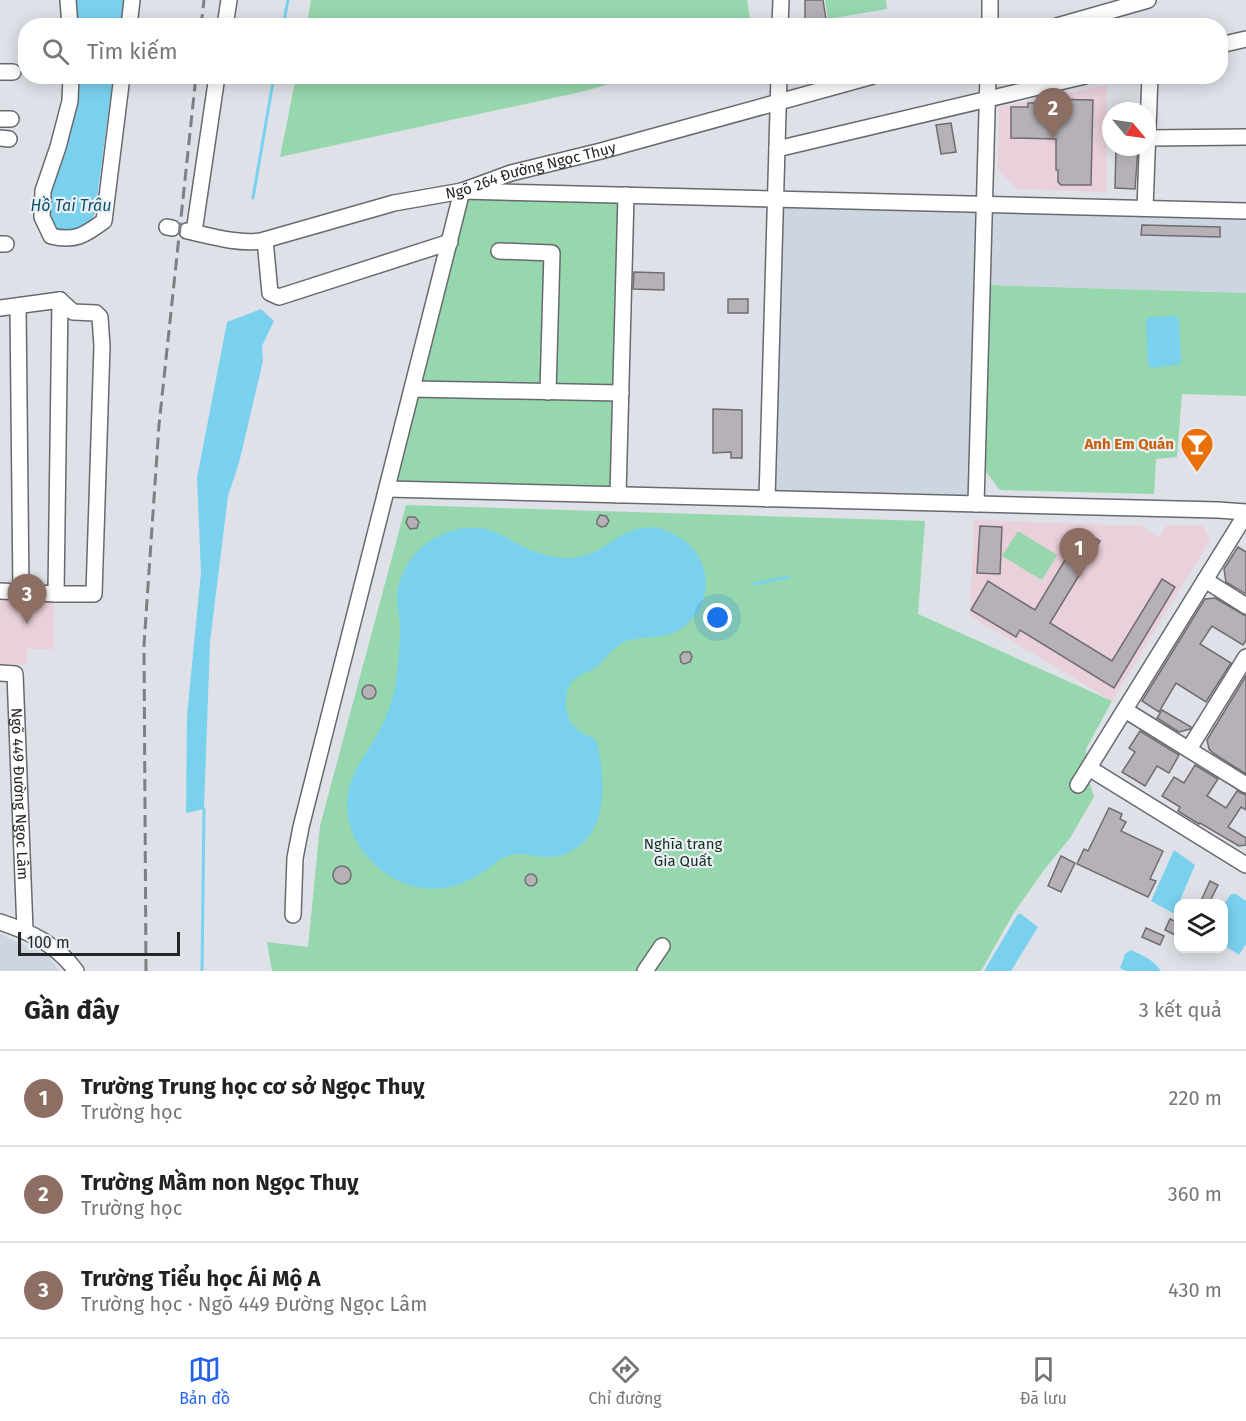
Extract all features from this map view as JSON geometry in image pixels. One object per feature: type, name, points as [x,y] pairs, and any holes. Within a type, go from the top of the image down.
[{"type":"street","points":[[68,0],[69,18]]},
{"type":"street","points":[[130,18],[132,0]]},
{"type":"street","points":[[226,18],[229,0]]},
{"type":"street","points":[[780,18],[781,0]]},
{"type":"street","points":[[990,0],[990,18]]},
{"type":"street","points":[[1085,18],[1148,0]]},
{"type":"street","points":[[1228,43],[1246,39]]},
{"type":"street","points":[[71,84],[70,101],[43,192],[42,217],[51,236],[63,239],[83,236],[104,221],[121,84]]},
{"type":"street","name":"Ngõ 264 Đường Ngọc Thụy","points":[[215,84],[180,230],[249,243],[394,204],[462,191],[511,173],[601,151],[845,84]]},
{"type":"street","points":[[767,499],[779,84]]},
{"type":"street","points":[[976,504],[988,84]]},
{"type":"street","points":[[777,149],[1054,84]]},
{"type":"street","points":[[1149,102],[1150,84]]},
{"type":"street","points":[[1156,138],[1246,137]]},
{"type":"street","points":[[1146,208],[1147,156]]},
{"type":"street","points":[[293,915],[295,858],[301,827],[462,191],[1246,211]]},
{"type":"street","points":[[618,495],[626,195]]},
{"type":"street","points":[[265,240],[270,292],[279,297],[450,242]]},
{"type":"street","points":[[499,251],[552,253],[548,392]]},
{"type":"street","points":[[0,308],[60,300]]},
{"type":"street","points":[[56,594],[60,300]]},
{"type":"street","points":[[0,591],[94,594],[102,346],[99,314],[73,312],[60,300]]},
{"type":"street","points":[[18,306],[21,592]]},
{"type":"street","points":[[412,389],[621,393]]},
{"type":"street","points":[[387,489],[1246,513],[1078,785]]},
{"type":"street","points":[[1205,580],[1246,606]]},
{"type":"street","points":[[1189,749],[1246,657]]},
{"type":"street","name":"Ngõ 449 Đường Ngọc Lâm","points":[[0,673],[15,674],[25,930]]},
{"type":"street","points":[[1125,710],[1246,784]]},
{"type":"street","points":[[1089,768],[1246,865]]},
{"type":"street","points":[[0,922],[25,930],[51,945],[76,971]]},
{"type":"street","points":[[645,971],[662,946]]},
{"type":"shaded area","points":[[1107,85],[1107,102],[1102,102],[1102,156],[1106,156],[1106,192],[1017,189],[998,169],[999,107]]},
{"type":"shaded area","points":[[775,199],[1246,211],[1246,293],[987,285],[976,504],[767,499]]},
{"type":"shaded area","points":[[974,520],[1142,526],[1159,538],[1167,525],[1203,526],[1210,540],[1112,701],[970,616]]},
{"type":"shaded area","points":[[0,598],[54,599],[54,649],[27,649],[27,665],[0,664]]},
{"type":"shaded area","points":[[0,934],[48,956],[59,971],[0,971]]},
{"type":"green space","points":[[311,0],[747,0],[750,18],[308,18]]},
{"type":"green space","points":[[825,0],[886,0],[887,9],[828,18]]},
{"type":"green space","points":[[294,84],[609,84],[581,92],[280,157]]},
{"type":"green space","points":[[462,191],[626,195],[618,495],[387,489]]},
{"type":"green space","points":[[987,285],[1246,293],[1246,396],[1182,394],[1177,457],[1156,459],[1154,494],[1000,490],[982,467]]},
{"type":"green space","name":"Nghĩa trang Gia Quất","points":[[406,505],[925,521],[918,614],[1112,701],[1086,749],[1087,773],[1094,797],[1070,838],[1013,914],[981,971],[272,971],[267,942],[308,947],[320,826]]},
{"type":"green space","points":[[1018,531],[1057,555],[1042,580],[1002,556]]},
{"type":"water","points":[[73,0],[124,0],[121,18],[73,18]]},
{"type":"water","name":"Hồ Tai Trâu","points":[[72,84],[112,84],[95,213],[86,227],[61,232],[51,222],[46,207]]},
{"type":"water","points":[[261,309],[274,321],[262,346],[263,361],[239,463],[228,496],[210,642],[204,809],[186,813],[187,716],[201,572],[197,478],[227,322]]},
{"type":"water","points":[[1176,316],[1179,319],[1181,362],[1178,365],[1151,368],[1148,365],[1146,321],[1149,317]]},
{"type":"water","points":[[656,527],[685,541],[695,552],[703,567],[705,594],[698,610],[687,625],[665,635],[622,643],[592,670],[577,677],[569,687],[566,698],[568,715],[578,730],[596,739],[601,768],[602,800],[599,815],[585,841],[557,856],[511,855],[466,882],[438,889],[400,882],[384,872],[369,859],[358,844],[350,826],[347,797],[352,779],[382,725],[393,697],[400,643],[397,593],[410,561],[430,541],[443,534],[471,528],[486,529],[525,548],[553,557],[565,558],[587,555],[628,532]]},
{"type":"water","points":[[1174,850],[1195,865],[1181,899],[1174,899],[1174,912],[1151,901]]},
{"type":"water","points":[[1231,894],[1236,894],[1246,901],[1246,944],[1239,955],[1228,948],[1228,899]]},
{"type":"water","points":[[1018,914],[1038,927],[1011,971],[984,971]]},
{"type":"water","points":[[1131,950],[1151,961],[1161,971],[1126,971],[1120,968],[1125,954]]},
{"type":"building","points":[[805,0],[823,0],[826,18],[805,18]]},
{"type":"building","points":[[1046,99],[1093,100],[1091,185],[1061,185],[1058,182],[1056,139],[1011,138],[1011,107],[1028,107],[1028,103],[1046,103]]},
{"type":"building","points":[[951,123],[956,152],[941,154],[936,125]]},
{"type":"building","points":[[1116,156],[1137,156],[1135,189],[1115,188]]},
{"type":"building","points":[[1142,225],[1220,227],[1220,237],[1141,235]]},
{"type":"building","points":[[634,272],[664,273],[664,290],[633,289]]},
{"type":"building","points":[[728,299],[748,299],[748,313],[728,313]]},
{"type":"building","points":[[713,409],[742,410],[742,458],[731,458],[731,452],[713,453]]},
{"type":"building","points":[[600,515],[606,516],[609,521],[606,526],[601,527],[597,524]]},
{"type":"building","points":[[408,517],[415,517],[419,522],[417,528],[410,529],[406,523]]},
{"type":"building","points":[[980,526],[1002,527],[1000,574],[977,573]]},
{"type":"building","points":[[1083,530],[1100,541],[1050,623],[1112,661],[1162,579],[1175,587],[1114,688],[1020,630],[1016,637],[971,610],[988,581],[1035,610]]},
{"type":"building","points":[[1238,547],[1246,552],[1246,594],[1226,582],[1224,569]]},
{"type":"building","points":[[1215,598],[1246,616],[1246,640],[1243,645],[1212,626],[1200,644],[1231,663],[1206,702],[1176,683],[1159,712],[1142,701],[1205,599]]},
{"type":"building","points":[[683,652],[690,652],[692,657],[690,662],[684,664],[681,662],[680,656]]},
{"type":"building","points":[[1246,676],[1246,774],[1213,753],[1209,749],[1207,740]]},
{"type":"building","points":[[369,685],[374,687],[376,692],[374,697],[369,699],[364,697],[362,692],[364,687]]},
{"type":"building","points":[[1162,710],[1191,727],[1190,729],[1179,732],[1157,718]]},
{"type":"building","points":[[1140,731],[1179,755],[1169,773],[1157,766],[1145,786],[1122,772],[1135,752],[1129,748]]},
{"type":"building","points":[[1195,765],[1218,779],[1207,796],[1226,808],[1237,791],[1246,795],[1246,810],[1241,807],[1228,827],[1246,838],[1246,845],[1239,846],[1199,824],[1178,811],[1180,807],[1162,796],[1174,777],[1184,783]]},
{"type":"building","points":[[1109,808],[1122,814],[1120,819],[1126,822],[1121,831],[1163,851],[1150,879],[1156,881],[1148,897],[1077,864],[1084,849],[1088,851]]},
{"type":"building","points":[[1061,856],[1075,863],[1061,892],[1048,886]]},
{"type":"building","points":[[342,866],[348,869],[351,875],[348,881],[342,884],[336,881],[333,875],[336,869]]},
{"type":"building","points":[[533,874],[536,875],[536,885],[529,886],[526,885],[525,878],[526,875]]},
{"type":"building","points":[[1210,881],[1218,885],[1211,899],[1202,899]]},
{"type":"building","points":[[1170,919],[1174,921],[1174,934],[1165,930]]},
{"type":"building","points":[[1146,928],[1164,936],[1160,945],[1142,937]]},
{"type":"waterway","points":[[285,18],[288,0]]},
{"type":"waterway","points":[[253,198],[273,84]]},
{"type":"waterway","points":[[754,584],[788,577]]},
{"type":"waterway","points":[[202,971],[204,809]]},
{"type":"railway","points":[[202,18],[204,0]]},
{"type":"railway","points":[[146,971],[144,645],[159,425],[195,84]]},
{"type":"place","name":"Trường Mầm non Ngọc Thuỵ","points":[[1053,138]]},
{"type":"place","name":"Anh Em Quán","points":[[1197,473]]},
{"type":"place","name":"Trường Trung học cơ sở Ngọc Thuỵ","points":[[1079,578]]},
{"type":"place","name":"Trường Tiểu học Ái Mộ A","points":[[27,624]]}]
